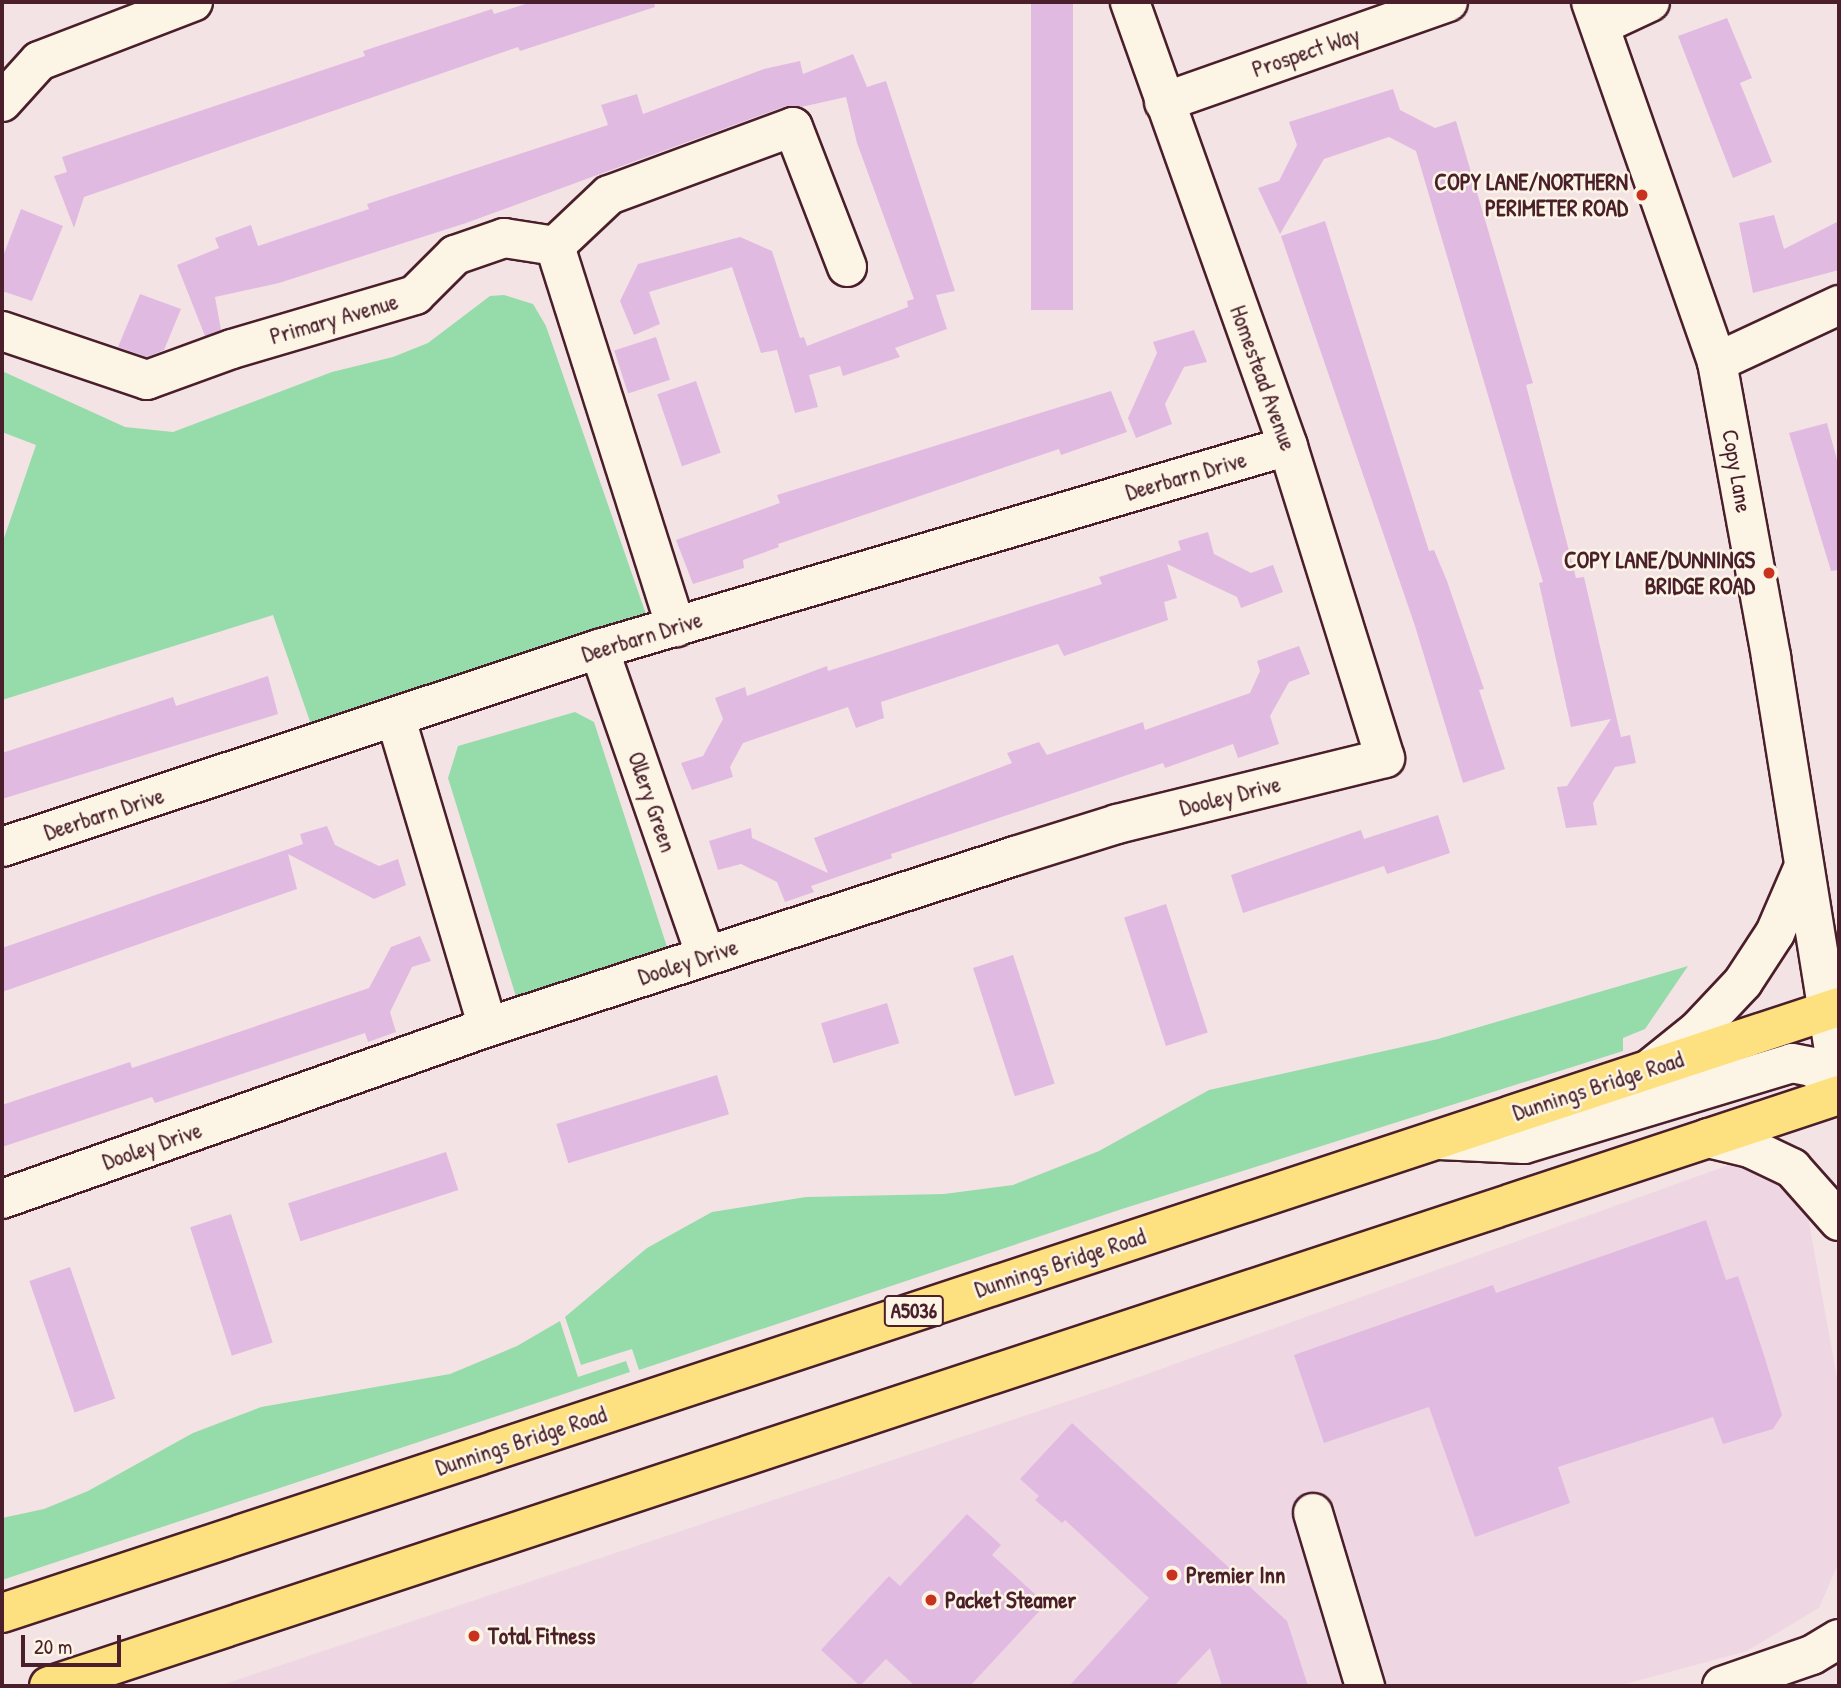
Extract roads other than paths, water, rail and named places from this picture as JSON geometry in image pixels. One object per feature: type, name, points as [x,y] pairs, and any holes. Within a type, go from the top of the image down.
[{"type":"highway","name":"Dunnings Bridge Road","points":[[2,1613],[1647,1070],[1835,1014]]},
{"type":"highway","points":[[49,1686],[1839,1093]]},
{"type":"street","points":[[2,102],[39,61],[193,2]]},
{"type":"street","name":"Homestead Avenue","points":[[1130,2],[1288,446],[1385,758]]},
{"type":"street","name":"Prospect Way","points":[[1164,102],[1448,2]]},
{"type":"street","points":[[1596,13],[1650,2]]},
{"type":"street","name":"Copy Lane","points":[[1596,13],[1717,362],[1803,859],[1835,1014],[1839,1080]]},
{"type":"street","points":[[676,627],[555,246],[609,195],[793,127],[847,267]]},
{"type":"street","name":"Primary Avenue","points":[[2,331],[147,380],[232,349],[415,295],[455,255],[504,238],[555,246]]},
{"type":"street","points":[[1717,362],[1839,306]]},
{"type":"street","name":"Deerbarn Drive","points":[[2,847],[396,719],[599,649],[1288,446]]},
{"type":"street","name":"Ollery Green","points":[[599,649],[706,956]]},
{"type":"street","points":[[396,719],[488,1027]]},
{"type":"street","name":"Dooley Drive","points":[[2,1199],[488,1027],[1116,824],[1385,758]]},
{"type":"street","points":[[1803,859],[1839,905]]},
{"type":"street","points":[[1647,1070],[1698,1030],[1743,982],[1776,933],[1803,859]]},
{"type":"street","points":[[1433,1140],[1524,1144],[1792,1063],[1825,1074],[1839,1093]]},
{"type":"street","points":[[1708,1138],[1750,1148],[1792,1168],[1839,1221]]},
{"type":"street","points":[[1313,1513],[1365,1686]]},
{"type":"street","points":[[1722,1686],[1812,1655],[1839,1639]]},
{"type":"place","name":"COPY LANE/NORTHERN PERIMETER ROAD","points":[[1642,195]]},
{"type":"place","name":"COPY LANE/DUNNINGS BRIDGE ROAD","points":[[1769,573]]},
{"type":"place","name":"Premier Inn","points":[[1172,1575]]},
{"type":"place","name":"Packet Steamer","points":[[931,1600]]},
{"type":"place","name":"Total Fitness","points":[[474,1636]]}]
